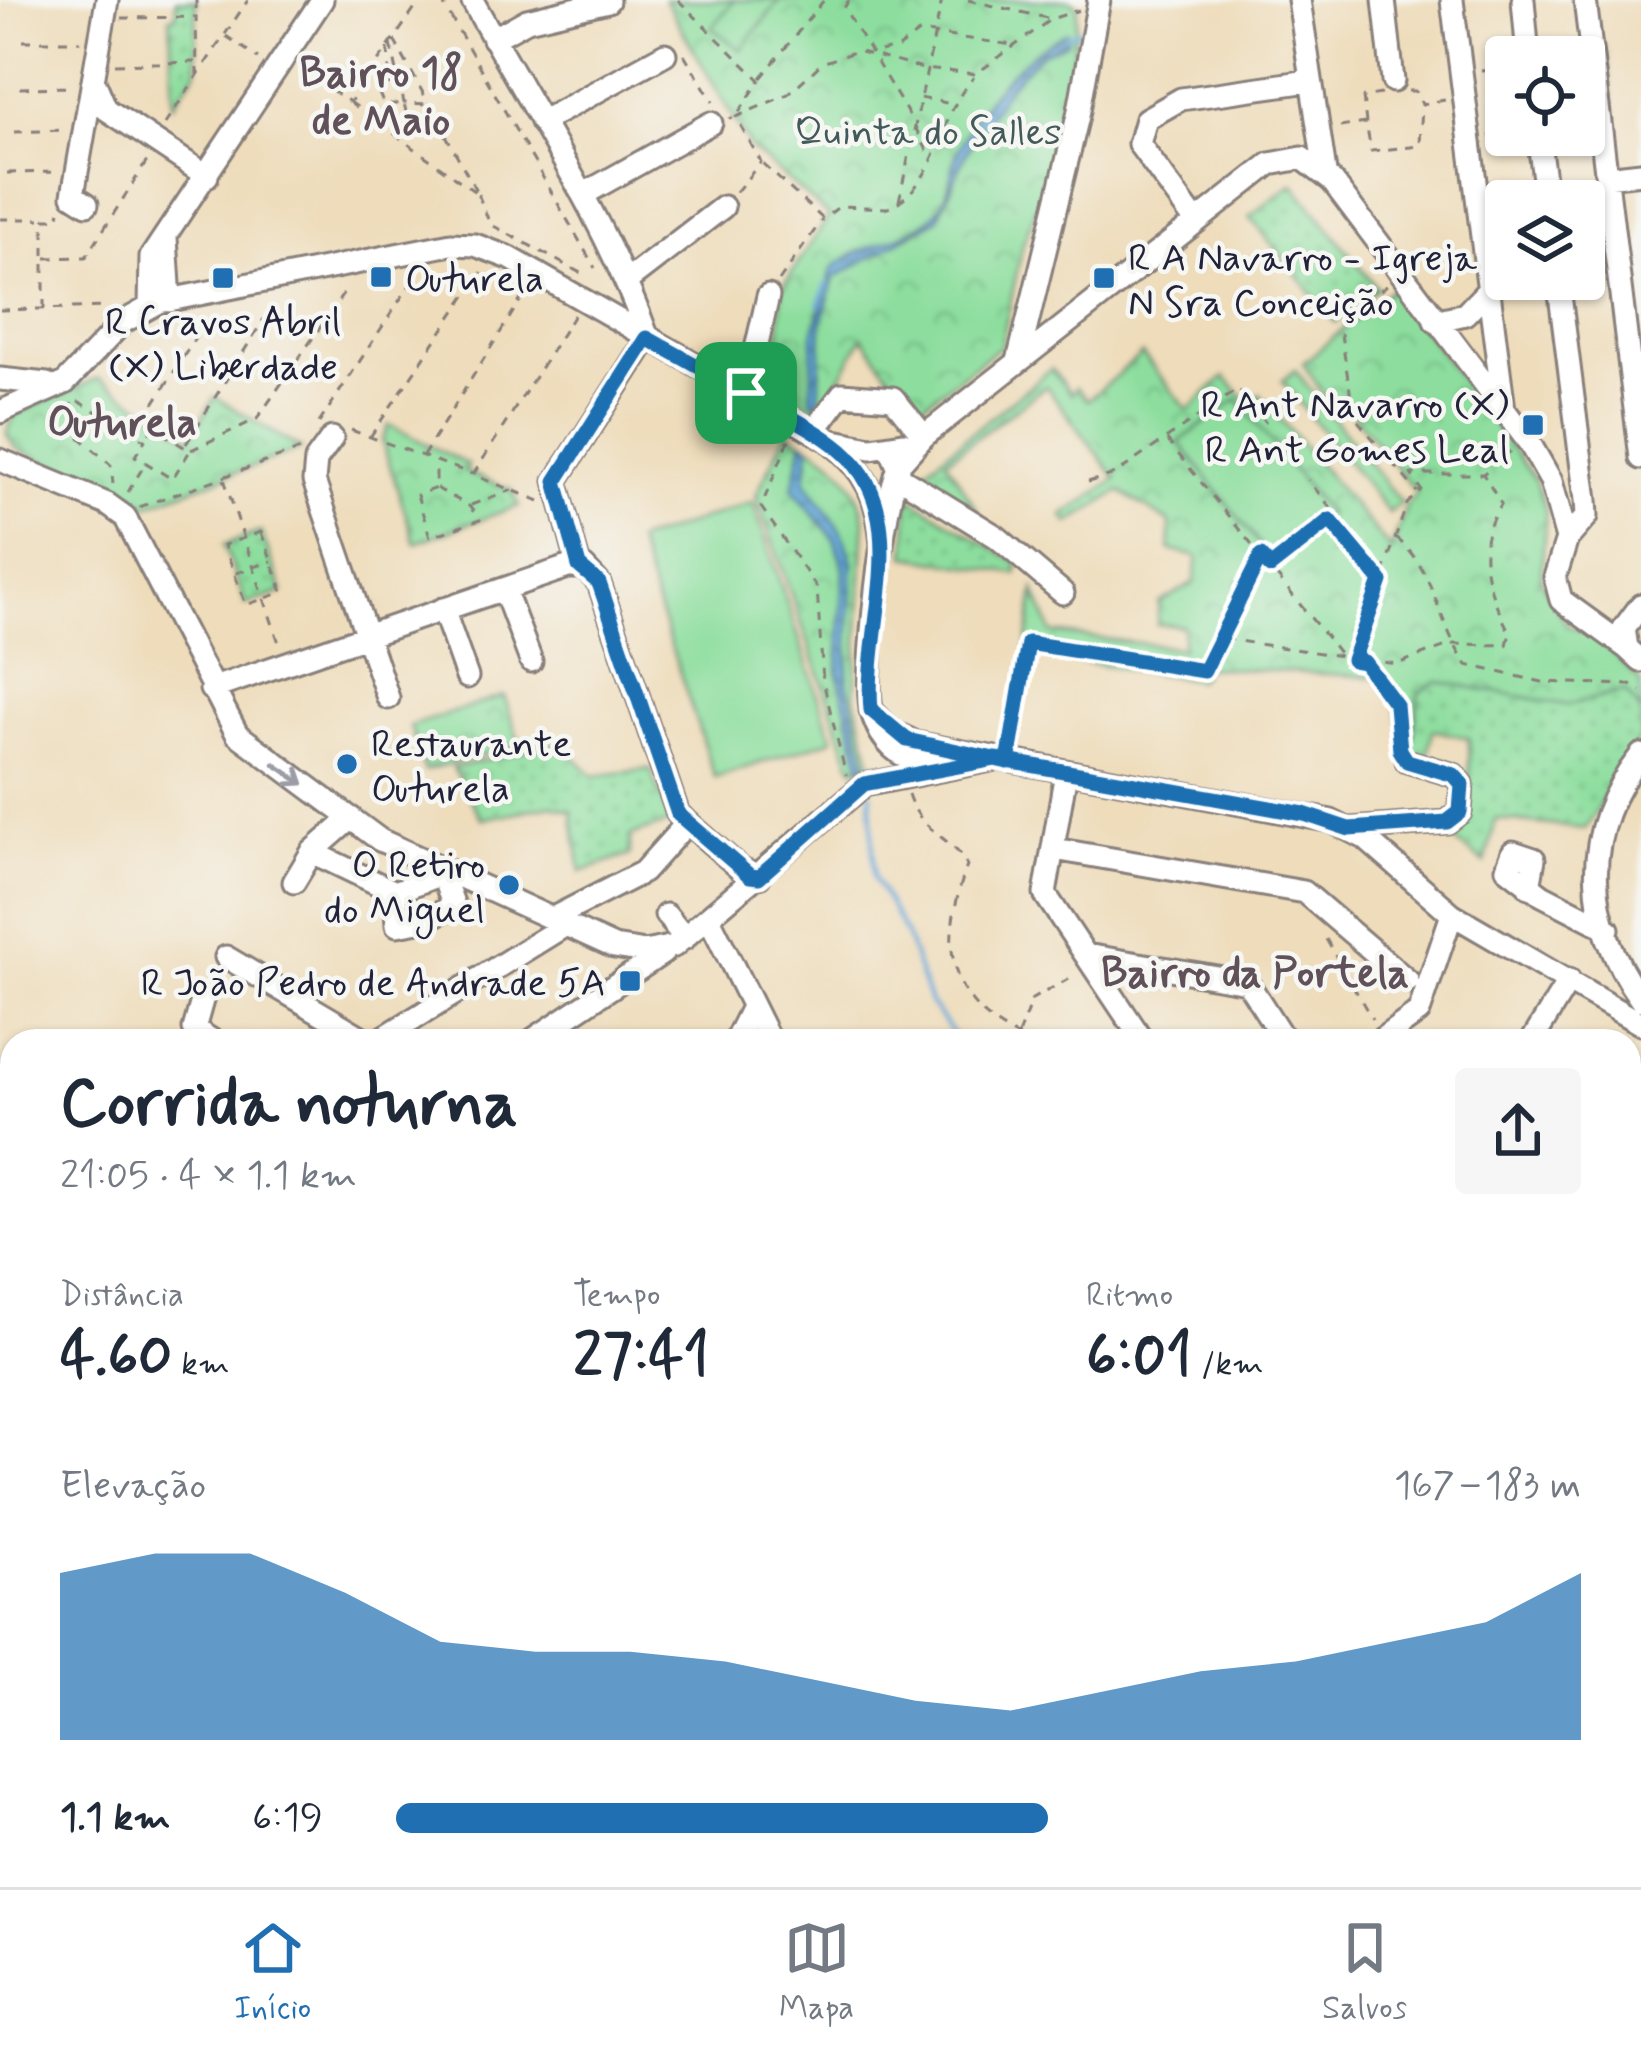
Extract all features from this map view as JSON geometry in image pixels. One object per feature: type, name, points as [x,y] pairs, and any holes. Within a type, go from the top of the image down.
[{"type":"street","points":[[160,303],[148,268],[322,0]]},
{"type":"street","points":[[472,0],[584,194],[627,281],[647,338]]},
{"type":"street","points":[[1299,0],[1325,172],[1526,438],[1551,481],[1567,538]]},
{"type":"street","points":[[1384,0],[1394,81]]},
{"type":"street","points":[[1452,0],[1485,266]]},
{"type":"street","points":[[1522,0],[1526,36]]},
{"type":"street","points":[[1585,0],[1641,458]]},
{"type":"street","points":[[494,39],[527,20],[608,1]]},
{"type":"street","points":[[1018,361],[1078,116],[1098,2]]},
{"type":"street","points":[[87,204],[73,195],[79,130],[87,82],[110,9]]},
{"type":"street","points":[[541,122],[665,54]]},
{"type":"street","points":[[1196,222],[1138,145],[1146,119],[1181,99],[1309,81]]},
{"type":"street","points":[[87,82],[100,101],[152,148],[207,176]]},
{"type":"street","points":[[79,130],[113,114]]},
{"type":"street","points":[[584,194],[714,115]]},
{"type":"street","points":[[813,431],[882,484],[890,463],[1270,164],[1288,157],[1315,121]]},
{"type":"street","points":[[1288,157],[1325,172]]},
{"type":"street","points":[[1606,177],[1641,173]]},
{"type":"street","points":[[627,281],[723,207]]},
{"type":"street","points":[[0,412],[49,392],[81,370],[112,332],[160,303],[451,244],[490,250],[584,293],[647,338],[813,431],[890,463],[997,537],[1063,593]]},
{"type":"street","points":[[1436,321],[1466,314],[1485,293]]},
{"type":"street","points":[[746,393],[768,296]]},
{"type":"street","points":[[1489,300],[1504,413]]},
{"type":"street","points":[[1561,300],[1587,515],[1567,538],[1558,559],[1557,589],[1567,608],[1597,623],[1634,655]]},
{"type":"street","points":[[647,338],[556,481],[579,566],[599,583],[666,784],[686,824],[742,870],[759,877]]},
{"type":"street","points":[[0,379],[48,384],[81,370]]},
{"type":"street","points":[[813,431],[842,394],[893,398],[924,436]]},
{"type":"street","points":[[321,430],[314,481],[388,698]]},
{"type":"street","points":[[0,443],[32,474]]},
{"type":"street","points":[[0,460],[107,504],[125,517],[237,734],[380,840],[604,943],[630,951],[679,942]]},
{"type":"street","points":[[890,463],[871,710],[892,765]]},
{"type":"street","points":[[865,475],[878,508],[882,546]]},
{"type":"street","points":[[211,689],[579,566]]},
{"type":"street","points":[[504,589],[530,661]]},
{"type":"street","points":[[443,609],[467,676]]},
{"type":"street","points":[[1597,623],[1634,612],[1634,655]]},
{"type":"street","points":[[1641,755],[1615,791],[1592,880],[1628,980],[1641,1000]]},
{"type":"street","points":[[892,765],[936,769],[1002,760]]},
{"type":"street","points":[[549,1029],[710,920],[849,793],[892,765],[1002,760],[1304,814],[1349,829],[1452,914],[1641,1024]]},
{"type":"street","points":[[1349,829],[1447,822],[1460,812],[1462,784],[1454,775],[1407,761]]},
{"type":"street","points":[[1066,772],[1046,894],[1135,1029]]},
{"type":"street","points":[[294,881],[311,852],[351,818]]},
{"type":"street","points":[[396,1029],[557,922],[643,872],[686,824]]},
{"type":"street","points":[[1054,849],[1304,892],[1408,981]]},
{"type":"street","points":[[311,852],[395,892],[446,872]]},
{"type":"street","points":[[395,892],[397,925],[425,920],[454,906],[446,872]]},
{"type":"street","points":[[1529,886],[1608,929]]},
{"type":"street","points":[[1396,1029],[1419,1012],[1452,914]]},
{"type":"street","points":[[666,915],[679,942]]},
{"type":"street","points":[[710,920],[764,1029]]},
{"type":"street","points":[[604,943],[612,964],[609,989]]},
{"type":"street","points":[[226,957],[348,1029]]},
{"type":"street","points":[[1089,960],[1247,982],[1277,1029]]},
{"type":"street","points":[[1539,1029],[1569,980]]},
{"type":"street","points":[[1606,1002],[1628,980]]},
{"type":"street","points":[[194,1029],[203,997]]},
{"type":"street","points":[[742,1029],[752,1007]]},
{"type":"path","points":[[196,0],[197,76]]},
{"type":"path","points":[[44,258],[86,257],[248,0]]},
{"type":"path","points":[[350,102],[421,0]]},
{"type":"path","points":[[440,0],[591,268],[605,270]]},
{"type":"path","points":[[678,0],[760,80]]},
{"type":"path","points":[[809,0],[818,7]]},
{"type":"path","points":[[736,117],[824,0]]},
{"type":"path","points":[[849,0],[844,8],[934,163]]},
{"type":"path","points":[[899,202],[923,69],[942,0]]},
{"type":"path","points":[[968,0],[1051,19]]},
{"type":"path","points":[[768,296],[824,219],[840,206],[874,210],[899,202],[934,163],[953,105],[976,74],[1051,19],[1098,2]]},
{"type":"path","points":[[110,9],[196,16]]},
{"type":"path","points":[[736,117],[788,94],[822,63],[857,51],[898,48],[920,32],[1014,45]]},
{"type":"path","points":[[224,35],[276,70]]},
{"type":"path","points":[[23,41],[90,41]]},
{"type":"path","points":[[390,42],[407,116],[393,133]]},
{"type":"path","points":[[390,42],[390,84]]},
{"type":"path","points":[[390,42],[429,104],[490,224],[585,273],[584,293],[473,475]]},
{"type":"path","points":[[665,54],[682,52],[714,115]]},
{"type":"path","points":[[872,52],[923,69],[976,74]]},
{"type":"path","points":[[113,64],[197,62]]},
{"type":"path","points":[[301,70],[478,194]]},
{"type":"path","points":[[1461,73],[1485,70]]},
{"type":"path","points":[[399,81],[377,89],[378,100],[429,104]]},
{"type":"path","points":[[20,88],[87,82]]},
{"type":"path","points":[[1415,91],[1422,104],[1420,146],[1371,151],[1366,123],[1363,97],[1415,91]]},
{"type":"path","points":[[1422,104],[1464,97]]},
{"type":"path","points":[[918,98],[953,105]]},
{"type":"path","points":[[736,117],[761,162],[824,219]]},
{"type":"path","points":[[1315,121],[1342,128],[1366,123]]},
{"type":"path","points":[[14,132],[79,130]]},
{"type":"path","points":[[723,207],[761,162]]},
{"type":"path","points":[[7,173],[67,172]]},
{"type":"path","points":[[0,219],[44,219]]},
{"type":"path","points":[[370,437],[482,272]]},
{"type":"path","points":[[417,274],[321,430],[370,437],[544,502]]},
{"type":"path","points":[[1401,274],[1339,322],[1354,416],[1418,493]]},
{"type":"path","points":[[187,449],[257,419],[348,286]]},
{"type":"path","points":[[423,456],[525,293]]},
{"type":"path","points":[[0,310],[118,307],[107,315]]},
{"type":"path","points":[[135,434],[207,319]]},
{"type":"path","points":[[187,449],[153,428],[135,456],[172,479],[265,319]]},
{"type":"path","points":[[1088,482],[1115,474],[1238,389],[1266,423]]},
{"type":"path","points":[[112,491],[111,465],[74,433],[70,396],[145,440]]},
{"type":"path","points":[[813,431],[760,507],[817,588],[823,681],[846,775],[874,775],[892,765],[920,820],[964,856],[967,866],[951,931],[955,974],[981,1015],[1005,1029]]},
{"type":"path","points":[[1418,493],[1412,474],[1483,474],[1526,438]]},
{"type":"path","points":[[1166,439],[1344,659]]},
{"type":"path","points":[[135,509],[301,449]]},
{"type":"path","points":[[436,461],[436,488]]},
{"type":"path","points":[[124,498],[146,463]]},
{"type":"path","points":[[1221,638],[1397,664],[1452,644],[1495,649],[1508,645],[1510,634],[1485,583],[1489,532],[1501,504],[1483,474]]},
{"type":"path","points":[[224,477],[281,650]]},
{"type":"path","points":[[1270,567],[1336,514],[1308,480]]},
{"type":"path","points":[[436,488],[469,506],[480,520],[430,537],[417,495],[436,488]]},
{"type":"path","points":[[469,506],[512,490]]},
{"type":"path","points":[[1353,660],[1407,504],[1418,493]]},
{"type":"path","points":[[1330,520],[1381,581]]},
{"type":"path","points":[[261,532],[272,562],[283,592],[246,605],[224,545],[261,532]]},
{"type":"path","points":[[1396,538],[1410,549],[1430,584],[1452,644],[1467,665],[1542,682],[1631,685],[1641,691]]},
{"type":"path","points":[[1002,760],[1028,643],[1204,671],[1261,556]]},
{"type":"path","points":[[234,574],[272,562]]},
{"type":"path","points":[[1364,662],[1396,705],[1400,750],[1407,761]]},
{"type":"path","points":[[1331,916],[1323,932],[1347,984],[1376,1029]]},
{"type":"path","points":[[1020,1029],[1032,999],[1089,960]]},
{"type":"green space","points":[[176,0],[196,0],[197,70],[173,105],[170,17],[176,16]]},
{"type":"green space","name":"Quinta do Salles","points":[[665,0],[1071,0],[1078,6],[1067,125],[1023,244],[1001,346],[915,410],[863,337],[821,412],[777,385],[782,288],[829,216],[751,149]]},
{"type":"green space","points":[[734,0],[780,0],[741,50],[712,28]]},
{"type":"green space","points":[[1293,183],[1377,288],[1335,322],[1250,217]]},
{"type":"green space","points":[[1392,288],[1534,478],[1546,510],[1541,581],[1567,625],[1597,637],[1641,683],[1641,712],[1625,691],[1567,705],[1437,681],[1419,693],[1407,761],[1396,705],[1375,677],[1206,667],[1198,680],[1026,653],[1035,591],[1052,633],[1182,648],[1183,626],[1157,624],[1159,603],[1194,583],[1198,557],[1170,550],[1170,523],[1120,491],[1069,523],[1063,516],[1117,479],[1046,386],[946,460],[981,516],[921,473],[1051,369],[1071,394],[1076,388],[1088,400],[1142,354],[1188,410],[1225,377],[1248,402],[1260,395],[1391,550],[1407,504],[1417,493],[1354,416],[1352,404],[1333,409],[1303,363]]},
{"type":"green space","points":[[1295,370],[1401,503],[1389,513],[1282,381]]},
{"type":"green space","points":[[99,378],[190,437],[215,397],[301,449],[135,509],[113,491],[16,448],[7,434],[14,415]]},
{"type":"green space","points":[[1237,399],[1328,514],[1271,559],[1179,442]]},
{"type":"green space","points":[[389,425],[468,465],[465,472],[512,490],[519,506],[415,543],[382,441]]},
{"type":"green space","points":[[787,432],[838,466],[861,503],[865,520],[855,696],[872,765],[882,767],[853,768],[756,495]]},
{"type":"green space","points":[[909,497],[1018,564],[1017,574],[906,556]]},
{"type":"green space","points":[[753,502],[833,739],[715,778],[636,542]]},
{"type":"green space","points":[[261,532],[283,592],[246,605],[224,545]]},
{"type":"green space","points":[[1437,681],[1567,705],[1626,691],[1641,712],[1641,736],[1585,829],[1496,819],[1485,863],[1443,832],[1469,783],[1469,738],[1433,730],[1427,760],[1411,758],[1419,693]]},
{"type":"green space","points":[[504,696],[520,744],[425,771],[410,726]]},
{"type":"green space","points":[[559,742],[594,776],[650,769],[672,822],[630,836],[630,855],[581,872],[572,811],[552,805],[482,819],[453,768]]},
{"type":"water","points":[[1067,32],[1067,42],[1040,54],[1007,88],[966,153],[938,219],[834,278],[822,323],[819,405],[811,399],[813,334],[832,269],[915,229],[938,210],[964,137],[987,100],[1031,55]]},
{"type":"water","points":[[803,442],[810,447],[806,481],[841,530],[853,561],[847,682],[867,765],[861,766],[838,673],[844,569],[834,539],[793,489]]},
{"type":"waterway","points":[[1066,36],[1089,27]]},
{"type":"waterway","points":[[819,306],[827,283]]},
{"type":"waterway","points":[[871,792],[874,878],[906,935],[930,1003],[949,1029]]},
{"type":"place","name":"Outurela","points":[[381,277]]},
{"type":"place","name":"R Cravos Abril (X) Liberdade","points":[[223,278]]},
{"type":"place","name":"R A Navarro - Igreja N Sra Conceição","points":[[1104,278]]},
{"type":"place","name":"R Ant Navarro (X) R Ant Gomes Leal","points":[[1533,425]]},
{"type":"place","name":"Restaurante Outurela","points":[[347,764]]},
{"type":"place","name":"O Retiro do Miguel","points":[[509,885]]},
{"type":"place","name":"R João Pedro de Andrade 5A","points":[[630,981]]},
{"type":"district","name":"Bairro 18 de Maio","points":[[381,95]]},
{"type":"district","name":"Outurela","points":[[122,421]]},
{"type":"district","name":"Bairro da Portela","points":[[1255,971]]},
{"type":"route","points":[[746,393],[647,338],[567,457],[555,491],[579,566],[599,583],[678,814],[750,876],[759,877],[864,784],[884,778],[996,759],[1008,762],[1304,814],[1349,829],[1447,822],[1460,812],[1462,784],[1454,775],[1407,761],[1400,750],[1396,705],[1364,662],[1353,660],[1381,581],[1330,520],[1270,567],[1261,556],[1204,671],[1028,643],[1008,762],[916,742],[907,740],[871,710],[882,546],[873,491],[856,464],[828,440],[746,393]]}]
